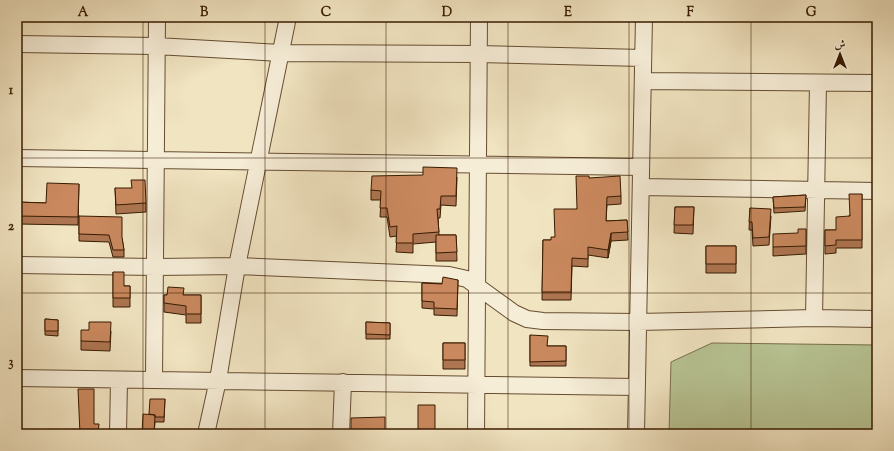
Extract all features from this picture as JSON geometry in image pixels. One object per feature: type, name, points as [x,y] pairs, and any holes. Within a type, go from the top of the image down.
[{"type":"street","points":[[154,379],[156,267],[156,17]]},
{"type":"street","points":[[206,434],[218,380],[237,266],[257,162],[288,17]]},
{"type":"street","points":[[476,434],[479,17]]},
{"type":"street","points":[[636,434],[644,17]]},
{"type":"street","points":[[17,44],[156,46],[281,53],[478,54],[643,58]]},
{"type":"street","points":[[643,81],[877,83]]},
{"type":"street","points":[[814,318],[818,82]]},
{"type":"street","points":[[17,158],[640,167]]},
{"type":"street","points":[[641,187],[877,192]]},
{"type":"street","points":[[17,265],[156,267],[237,266],[449,275],[467,278],[514,313],[527,319],[543,321],[638,322],[814,318],[877,319]]},
{"type":"street","points":[[17,378],[343,382],[477,386],[637,387]]},
{"type":"street","points":[[118,434],[119,380]]},
{"type":"street","points":[[341,434],[343,382]]},
{"type":"green space","points":[[712,343],[877,345],[877,434],[669,434],[671,362]]},
{"type":"building","points":[[423,167],[457,168],[456,196],[441,196],[440,209],[437,209],[439,232],[413,234],[413,243],[396,243],[397,226],[390,227],[387,208],[380,208],[381,191],[371,190],[372,176],[423,175]]},
{"type":"building","points":[[576,176],[589,176],[589,178],[620,176],[621,196],[607,197],[606,221],[627,220],[628,232],[611,233],[608,250],[588,247],[588,259],[572,258],[571,292],[542,292],[543,240],[551,240],[551,237],[555,237],[554,209],[577,209]]},
{"type":"building","points":[[131,180],[145,180],[146,203],[116,205],[115,188],[132,188]]},
{"type":"building","points":[[47,183],[79,184],[78,217],[17,216],[17,202],[46,203]]},
{"type":"building","points":[[849,194],[862,194],[862,240],[836,240],[836,245],[825,246],[825,230],[836,230],[836,217],[850,216]]},
{"type":"building","points":[[806,195],[805,207],[774,208],[773,197]]},
{"type":"building","points":[[675,207],[694,207],[693,225],[674,225]]},
{"type":"building","points":[[750,208],[771,209],[769,237],[753,238],[752,222],[749,222]]},
{"type":"building","points":[[79,216],[122,217],[122,237],[124,250],[113,250],[109,235],[79,234]]},
{"type":"building","points":[[798,229],[806,229],[806,246],[773,247],[773,234],[798,233]]},
{"type":"building","points":[[436,235],[456,235],[457,252],[436,253]]},
{"type":"building","points":[[706,246],[736,246],[736,264],[706,264]]},
{"type":"building","points":[[113,272],[124,272],[124,286],[130,286],[130,298],[113,298]]},
{"type":"building","points":[[443,277],[458,280],[457,309],[434,308],[434,302],[422,301],[422,283],[442,284]]},
{"type":"building","points":[[168,287],[184,288],[183,295],[201,295],[201,314],[186,314],[186,306],[164,303],[164,295],[167,295]]},
{"type":"building","points":[[45,319],[58,320],[58,331],[45,331]]},
{"type":"building","points":[[89,322],[111,322],[110,342],[81,341],[81,330],[89,330]]},
{"type":"building","points":[[366,322],[390,323],[390,335],[366,334]]},
{"type":"building","points":[[530,335],[548,336],[547,346],[566,346],[566,361],[530,362]]},
{"type":"building","points":[[443,343],[465,343],[465,360],[443,360]]},
{"type":"building","points":[[78,389],[94,389],[94,424],[99,424],[98,434],[80,434]]},
{"type":"building","points":[[150,399],[165,399],[164,417],[155,417],[155,415],[149,414]]},
{"type":"building","points":[[418,405],[435,405],[435,434],[418,434]]},
{"type":"building","points":[[143,414],[155,415],[154,434],[142,434]]},
{"type":"building","points":[[385,417],[385,434],[351,434],[351,418]]},
{"type":"building","points":[[32,430],[62,434],[19,434],[32,433]]}]
